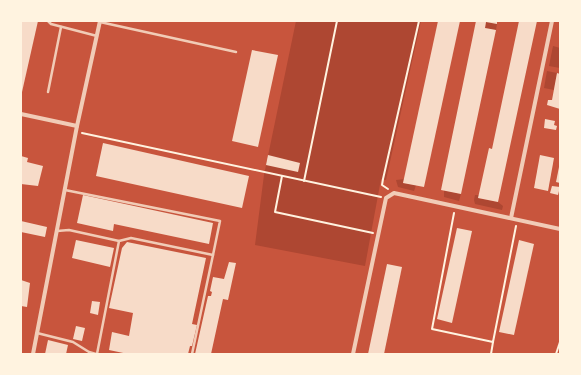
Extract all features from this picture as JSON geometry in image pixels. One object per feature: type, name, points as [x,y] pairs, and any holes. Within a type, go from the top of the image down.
[{"type":"street","points":[[511,218],[552,21]]},
{"type":"street","points":[[33,354],[77,126],[100,22]]},
{"type":"street","points":[[21,114],[77,126]]},
{"type":"street","points":[[353,354],[386,198],[394,193],[560,229]]},
{"type":"lane","points":[[48,21],[51,24],[97,36]]},
{"type":"lane","points":[[100,22],[236,52]]},
{"type":"lane","points":[[48,92],[61,27]]},
{"type":"lane","points":[[65,190],[220,221],[192,354]]},
{"type":"lane","points":[[57,231],[69,230],[119,241],[131,238],[213,255]]},
{"type":"lane","points":[[37,333],[73,342],[89,352],[97,354],[119,241]]},
{"type":"path","points":[[304,181],[337,21]]},
{"type":"path","points":[[394,193],[382,185],[419,21]]},
{"type":"path","points":[[77,132],[386,198]]},
{"type":"path","points":[[282,176],[275,212],[378,234]]},
{"type":"path","points":[[455,206],[432,329],[493,342]]},
{"type":"path","points":[[491,354],[518,219]]},
{"type":"path","points":[[556,354],[560,342]]},
{"type":"shaded area","points":[[296,21],[421,21],[386,180],[381,179],[365,266],[255,245],[264,175]]},
{"type":"shaded area","points":[[486,21],[497,24],[496,30],[485,28]]},
{"type":"shaded area","points":[[553,46],[560,48],[560,68],[549,66]]},
{"type":"shaded area","points":[[547,71],[557,73],[554,90],[544,88]]},
{"type":"shaded area","points":[[404,179],[403,183],[416,185],[414,191],[398,187],[396,180]]},
{"type":"shaded area","points":[[444,190],[461,194],[459,201],[444,197]]},
{"type":"shaded area","points":[[475,195],[479,195],[478,198],[498,202],[503,206],[502,210],[475,204]]},
{"type":"building","points":[[21,21],[38,21],[22,92],[21,92]]},
{"type":"building","points":[[438,21],[460,21],[424,187],[403,183]]},
{"type":"building","points":[[476,21],[497,21],[497,24],[486,22],[485,28],[496,30],[461,194],[441,190]]},
{"type":"building","points":[[519,21],[537,21],[498,202],[478,198],[489,148],[492,149]]},
{"type":"building","points":[[252,50],[278,55],[258,147],[232,141]]},
{"type":"building","points":[[557,73],[560,74],[560,109],[547,105],[548,100],[552,100]]},
{"type":"building","points":[[545,119],[555,121],[554,125],[557,126],[556,130],[544,128]]},
{"type":"building","points":[[103,143],[249,176],[242,208],[96,176]]},
{"type":"building","points":[[268,155],[300,163],[298,172],[266,165]]},
{"type":"building","points":[[540,155],[554,158],[548,191],[534,188]]},
{"type":"building","points":[[21,156],[28,158],[27,162],[43,166],[38,186],[21,184]]},
{"type":"building","points":[[560,167],[560,183],[556,182]]},
{"type":"building","points":[[552,186],[560,187],[558,195],[550,193]]},
{"type":"building","points":[[83,195],[213,223],[209,244],[114,224],[113,231],[77,223]]},
{"type":"building","points":[[21,221],[47,227],[45,237],[21,232]]},
{"type":"building","points":[[457,228],[472,231],[452,323],[437,319]]},
{"type":"building","points":[[76,240],[114,248],[110,267],[72,258]]},
{"type":"building","points":[[519,240],[534,244],[514,335],[499,332]]},
{"type":"building","points":[[127,242],[206,258],[192,324],[197,325],[192,346],[190,346],[188,354],[128,354],[109,350],[112,332],[129,336],[133,313],[109,308],[122,248]]},
{"type":"building","points":[[229,262],[236,263],[228,300],[223,299],[211,354],[195,354],[208,296],[211,296],[212,292],[210,291],[213,277],[224,279]]},
{"type":"building","points":[[387,264],[402,267],[384,354],[368,354]]},
{"type":"building","points":[[21,280],[30,283],[27,307],[21,306]]},
{"type":"building","points":[[92,301],[100,302],[98,315],[90,313]]},
{"type":"building","points":[[76,326],[85,328],[82,341],[73,339]]},
{"type":"building","points":[[48,340],[68,345],[66,354],[45,354]]}]
